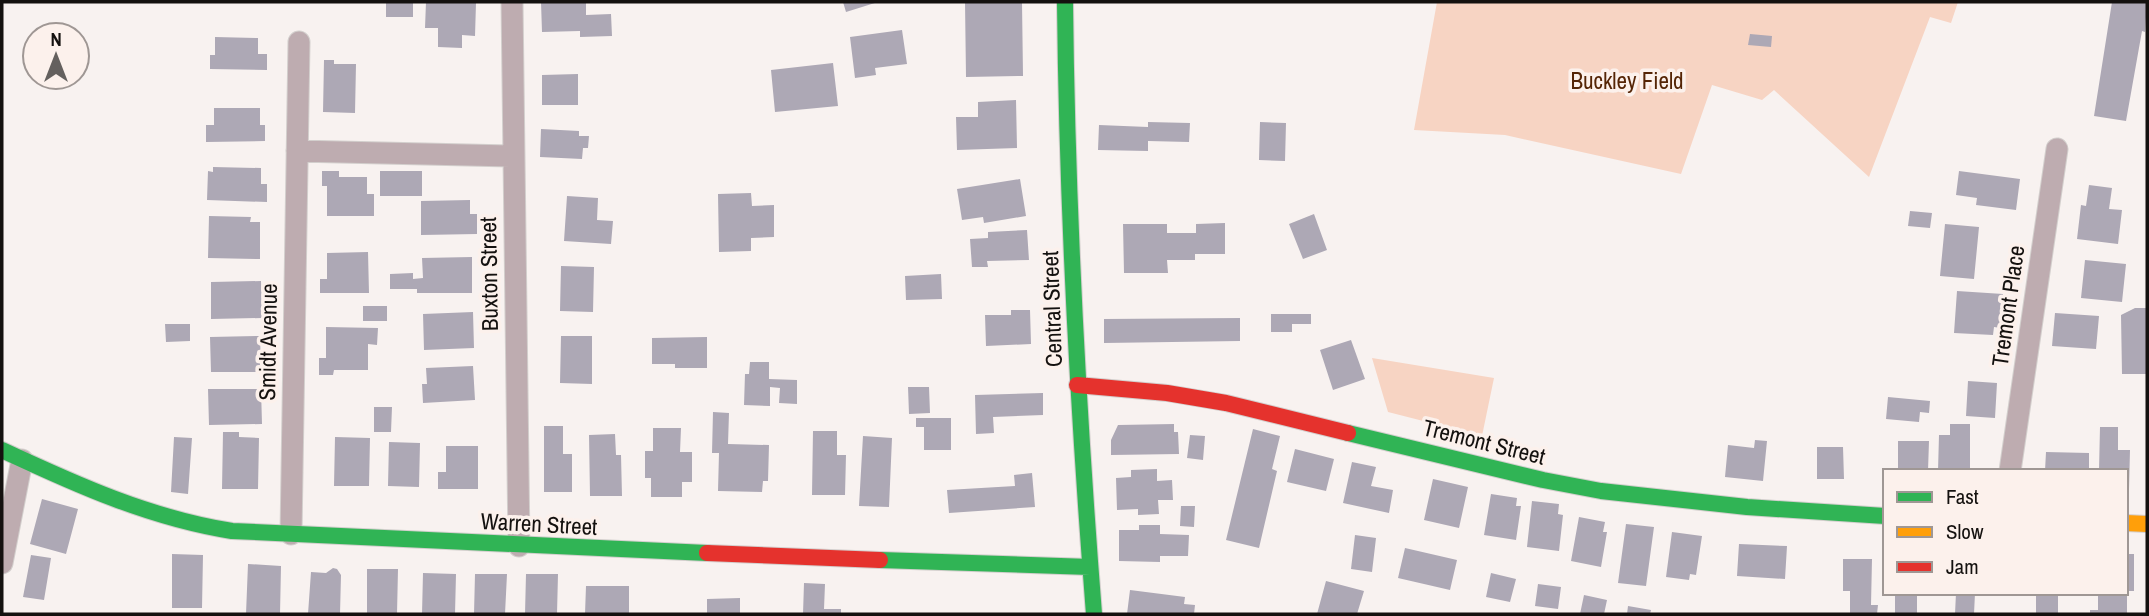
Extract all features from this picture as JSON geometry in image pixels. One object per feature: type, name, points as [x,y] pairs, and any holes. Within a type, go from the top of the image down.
[{"type":"street","name":"Buxton Street","points":[[512,2],[519,546]]},
{"type":"street","name":"Central Street","points":[[1065,2],[1066,110],[1077,385],[1094,614]]},
{"type":"street","name":"Smidt Avenue","points":[[291,534],[299,42]]},
{"type":"street","name":"Tremont Place","points":[[2010,469],[2057,149]]},
{"type":"street","points":[[297,151],[514,156]]},
{"type":"street","name":"Tremont Street","points":[[1077,385],[1167,393],[1226,403],[1543,480],[1601,491],[1747,507],[1883,516]]},
{"type":"street","name":"Warren Street","points":[[2,450],[111,501],[170,520],[211,528],[519,546],[1090,567]]},
{"type":"street","points":[[2,563],[22,460]]},
{"type":"street","points":[[2128,523],[2147,524]]},
{"type":"green space","name":"Buckley Field","points":[[1437,2],[1958,2],[1951,23],[1930,17],[1869,177],[1774,90],[1762,100],[1712,85],[1681,174],[1505,135],[1414,130]]},
{"type":"green space","points":[[1372,358],[1494,378],[1482,436],[1388,412]]},
{"type":"building","points":[[386,2],[413,2],[413,17],[386,17]]},
{"type":"building","points":[[426,2],[476,3],[475,36],[462,35],[462,48],[438,47],[438,28],[425,28]]},
{"type":"building","points":[[541,2],[586,2],[586,15],[611,14],[612,36],[580,37],[580,31],[542,32]]},
{"type":"building","points":[[843,2],[878,2],[846,12]]},
{"type":"building","points":[[965,2],[1022,2],[1023,76],[966,77]]},
{"type":"building","points":[[2112,2],[2147,2],[2145,32],[2142,31],[2126,121],[2094,116]]},
{"type":"building","points":[[902,30],[907,64],[875,68],[876,75],[855,78],[850,37]]},
{"type":"building","points":[[1750,34],[1772,36],[1771,47],[1748,45]]},
{"type":"building","points":[[215,37],[258,38],[258,54],[267,54],[267,70],[210,69],[210,55],[215,55]]},
{"type":"building","points":[[324,60],[334,60],[334,64],[356,64],[355,113],[323,112]]},
{"type":"building","points":[[833,63],[838,106],[775,112],[771,70]]},
{"type":"building","points":[[578,74],[578,105],[542,105],[542,75]]},
{"type":"building","points":[[1016,100],[1017,148],[957,150],[956,117],[978,117],[978,102]]},
{"type":"building","points":[[214,108],[260,108],[260,125],[265,125],[265,141],[206,142],[206,125],[214,125]]},
{"type":"building","points":[[1148,122],[1190,123],[1189,142],[1148,141],[1148,151],[1098,150],[1099,125],[1148,127]]},
{"type":"building","points":[[1260,122],[1286,123],[1285,161],[1259,160]]},
{"type":"building","points":[[541,129],[579,131],[579,136],[589,136],[588,148],[583,148],[582,159],[540,157]]},
{"type":"building","points":[[213,167],[261,168],[261,184],[267,184],[267,202],[207,200],[208,171],[213,172]]},
{"type":"building","points":[[322,171],[339,171],[339,177],[367,177],[367,194],[374,194],[374,216],[327,216],[327,186],[322,186]]},
{"type":"building","points":[[380,171],[422,171],[422,196],[380,196]]},
{"type":"building","points":[[1959,171],[2020,179],[2016,210],[1976,205],[1977,198],[1956,195]]},
{"type":"building","points":[[1020,179],[1026,216],[984,223],[983,217],[962,220],[957,189]]},
{"type":"building","points":[[2089,185],[2112,188],[2109,209],[2122,210],[2118,244],[2077,239],[2081,205],[2086,206]]},
{"type":"building","points":[[751,193],[752,206],[774,205],[774,237],[751,238],[751,251],[719,252],[718,194]]},
{"type":"building","points":[[567,196],[598,198],[597,220],[613,221],[611,244],[564,241]]},
{"type":"building","points":[[470,200],[470,214],[477,214],[477,234],[421,235],[421,201]]},
{"type":"building","points":[[1910,211],[1932,213],[1930,228],[1908,226]]},
{"type":"building","points":[[1314,214],[1327,250],[1303,259],[1289,224]]},
{"type":"building","points":[[209,216],[251,217],[250,222],[260,222],[260,259],[208,258]]},
{"type":"building","points":[[1225,223],[1225,254],[1195,254],[1195,260],[1167,260],[1168,273],[1124,273],[1123,224],[1167,224],[1167,233],[1196,233],[1196,224]]},
{"type":"building","points":[[1945,224],[1979,227],[1974,279],[1940,276]]},
{"type":"building","points":[[1027,230],[1029,260],[987,261],[988,267],[972,267],[970,239],[988,238],[988,232]]},
{"type":"building","points":[[368,252],[369,293],[320,293],[320,279],[327,279],[327,253]]},
{"type":"building","points":[[472,257],[472,293],[417,293],[417,289],[390,289],[390,274],[413,273],[413,279],[423,278],[422,258]]},
{"type":"building","points":[[2085,260],[2126,264],[2122,302],[2081,298]]},
{"type":"building","points":[[561,266],[594,267],[593,312],[560,311]]},
{"type":"building","points":[[941,274],[942,299],[906,300],[905,276]]},
{"type":"building","points":[[261,281],[262,318],[211,319],[211,282]]},
{"type":"building","points":[[1957,291],[2003,294],[2001,328],[1994,327],[1993,335],[1954,333]]},
{"type":"building","points":[[363,306],[387,306],[387,321],[363,321]]},
{"type":"building","points":[[2135,308],[2147,308],[2147,374],[2122,374],[2121,315]]},
{"type":"building","points":[[1011,310],[1030,310],[1031,344],[986,346],[985,315],[1011,315]]},
{"type":"building","points":[[473,312],[474,348],[424,350],[423,314]]},
{"type":"building","points":[[2055,313],[2099,316],[2096,349],[2052,346]]},
{"type":"building","points":[[1271,314],[1311,314],[1311,324],[1292,324],[1292,332],[1271,332]]},
{"type":"building","points":[[1240,318],[1240,341],[1104,343],[1104,319]]},
{"type":"building","points":[[165,324],[190,324],[190,341],[166,342]]},
{"type":"building","points":[[326,327],[378,328],[377,345],[368,344],[368,370],[334,370],[333,375],[319,375],[319,358],[326,358]]},
{"type":"building","points":[[260,336],[261,372],[211,372],[210,337]]},
{"type":"building","points":[[561,336],[592,336],[592,384],[560,383]]},
{"type":"building","points":[[707,337],[707,368],[675,368],[675,364],[652,364],[652,338]]},
{"type":"building","points":[[1351,340],[1365,379],[1333,390],[1320,350]]},
{"type":"building","points":[[750,362],[769,362],[769,379],[797,380],[797,404],[779,403],[780,388],[770,387],[770,406],[744,405],[745,374],[749,374]]},
{"type":"building","points":[[473,366],[475,400],[423,403],[422,384],[427,384],[426,368]]},
{"type":"building","points":[[1968,381],[1997,383],[1995,418],[1966,416]]},
{"type":"building","points":[[908,387],[929,387],[930,413],[909,414]]},
{"type":"building","points":[[208,389],[261,389],[262,424],[209,425]]},
{"type":"building","points":[[1043,393],[1043,415],[993,417],[994,433],[976,434],[975,395]]},
{"type":"building","points":[[1888,397],[1930,401],[1929,413],[1920,412],[1919,422],[1886,419]]},
{"type":"building","points":[[374,407],[392,407],[391,432],[374,432]]},
{"type":"building","points":[[713,412],[729,413],[728,444],[769,445],[768,481],[763,481],[762,492],[718,491],[719,453],[712,453]]},
{"type":"building","points":[[916,418],[951,418],[951,450],[924,450],[924,427],[916,427]]},
{"type":"building","points":[[1174,424],[1174,432],[1178,432],[1179,454],[1111,455],[1111,440],[1118,425]]},
{"type":"building","points":[[1950,424],[1970,424],[1970,469],[1938,469],[1939,435],[1950,435]]},
{"type":"building","points":[[544,426],[563,426],[563,454],[572,454],[572,492],[544,492]]},
{"type":"building","points":[[2100,427],[2118,427],[2118,450],[2130,450],[2129,489],[2128,469],[2099,469]]},
{"type":"building","points":[[653,428],[681,428],[680,452],[692,452],[692,482],[682,482],[682,497],[651,497],[651,478],[645,478],[645,451],[653,451]]},
{"type":"building","points":[[1253,429],[1280,436],[1272,469],[1277,471],[1259,548],[1226,540]]},
{"type":"building","points":[[813,431],[837,431],[837,455],[846,455],[845,495],[812,495]]},
{"type":"building","points":[[223,432],[239,432],[239,437],[259,438],[258,489],[222,489]]},
{"type":"building","points":[[615,434],[616,455],[621,455],[622,496],[590,496],[589,435]]},
{"type":"building","points":[[1190,435],[1205,436],[1203,460],[1187,458]]},
{"type":"building","points":[[863,436],[892,438],[889,507],[859,506]]},
{"type":"building","points":[[174,437],[192,438],[188,494],[171,492]]},
{"type":"building","points":[[335,437],[370,438],[369,486],[334,486]]},
{"type":"building","points":[[1755,440],[1767,441],[1763,481],[1725,477],[1728,445],[1754,448]]},
{"type":"building","points":[[1898,441],[1929,441],[1928,469],[1898,469]]},
{"type":"building","points":[[389,442],[420,443],[419,487],[388,486]]},
{"type":"building","points":[[446,446],[478,446],[478,489],[438,489],[438,472],[446,472]]},
{"type":"building","points":[[1817,447],[1843,447],[1844,479],[1817,479]]},
{"type":"building","points":[[1295,449],[1334,459],[1326,491],[1287,482]]},
{"type":"building","points":[[2046,452],[2089,453],[2089,469],[2045,469]]},
{"type":"building","points":[[1352,462],[1376,467],[1371,486],[1393,490],[1389,513],[1343,503]]},
{"type":"building","points":[[1157,469],[1157,481],[1172,480],[1173,500],[1158,500],[1159,514],[1138,515],[1138,509],[1117,510],[1116,478],[1131,477],[1131,470]]},
{"type":"building","points":[[1032,473],[1035,507],[949,513],[947,490],[1015,486],[1014,475]]},
{"type":"building","points":[[1433,479],[1468,487],[1459,528],[1424,520]]},
{"type":"building","points":[[1491,494],[1517,498],[1516,506],[1521,506],[1516,540],[1484,535]]},
{"type":"building","points":[[42,499],[78,509],[66,554],[30,544]]},
{"type":"building","points":[[1532,501],[1559,504],[1558,514],[1563,515],[1559,551],[1527,547]]},
{"type":"building","points":[[1181,506],[1195,506],[1194,527],[1180,526]]},
{"type":"building","points":[[1579,517],[1605,522],[1603,532],[1607,532],[1601,567],[1571,561]]},
{"type":"building","points":[[1626,524],[1654,527],[1646,586],[1618,583]]},
{"type":"building","points":[[1139,525],[1160,525],[1160,534],[1189,535],[1188,556],[1160,556],[1160,562],[1119,561],[1119,530],[1139,530]]},
{"type":"building","points":[[1672,532],[1702,536],[1696,575],[1690,574],[1689,580],[1666,577]]},
{"type":"building","points":[[1355,535],[1376,538],[1372,572],[1351,569]]},
{"type":"building","points":[[1739,544],[1787,546],[1785,579],[1737,576]]},
{"type":"building","points":[[1405,548],[1457,560],[1450,590],[1398,578]]},
{"type":"building","points":[[172,554],[203,555],[202,608],[172,608]]},
{"type":"building","points":[[2128,554],[2134,554],[2134,591],[2128,591]]},
{"type":"building","points":[[31,555],[51,558],[44,600],[23,597]]},
{"type":"building","points":[[1843,559],[1872,559],[1871,605],[1878,605],[1877,614],[1850,614],[1850,591],[1843,591]]},
{"type":"building","points":[[248,564],[281,566],[280,614],[246,614]]},
{"type":"building","points":[[333,568],[341,575],[340,614],[308,614],[311,572],[326,573]]},
{"type":"building","points":[[367,569],[398,569],[397,614],[367,614]]},
{"type":"building","points":[[423,573],[456,574],[455,614],[422,614]]},
{"type":"building","points":[[1491,573],[1516,579],[1510,602],[1486,597]]},
{"type":"building","points":[[475,574],[507,574],[505,614],[474,614]]},
{"type":"building","points":[[526,574],[558,574],[557,614],[525,614]]},
{"type":"building","points":[[1326,581],[1364,591],[1357,614],[1317,614]]},
{"type":"building","points":[[804,583],[825,584],[824,609],[841,609],[841,614],[803,614]]},
{"type":"building","points":[[1538,584],[1561,587],[1558,609],[1535,606]]},
{"type":"building","points":[[586,586],[629,586],[629,614],[585,614]]},
{"type":"building","points":[[1130,590],[1185,597],[1184,604],[1195,605],[1194,614],[1127,614]]},
{"type":"building","points":[[1584,595],[1607,600],[1604,614],[1580,614]]},
{"type":"building","points":[[1895,595],[1917,595],[1917,613],[1895,613]]},
{"type":"building","points":[[1956,595],[1975,595],[1974,614],[1955,614]]},
{"type":"building","points":[[2036,595],[2058,595],[2058,614],[2036,614]]},
{"type":"building","points":[[2098,595],[2127,595],[2127,614],[2090,614],[2090,610],[2098,610]]},
{"type":"building","points":[[740,598],[740,614],[707,614],[707,599]]},
{"type":"building","points":[[1628,606],[1651,610],[1650,614],[1627,614]]},
{"type":"traffic: fast","points":[[1065,2],[1074,308],[1094,614]]},
{"type":"traffic: fast","points":[[1348,433],[1543,480],[1601,491],[1747,507],[1883,516]]},
{"type":"traffic: fast","points":[[2,450],[114,499],[172,518],[232,531],[707,553]]},
{"type":"traffic: fast","points":[[880,560],[1090,567]]},
{"type":"traffic: slow","points":[[2128,523],[2147,524]]},
{"type":"traffic: jam","points":[[1077,385],[1167,393],[1226,403],[1348,433]]},
{"type":"traffic: jam","points":[[707,553],[880,560]]}]
